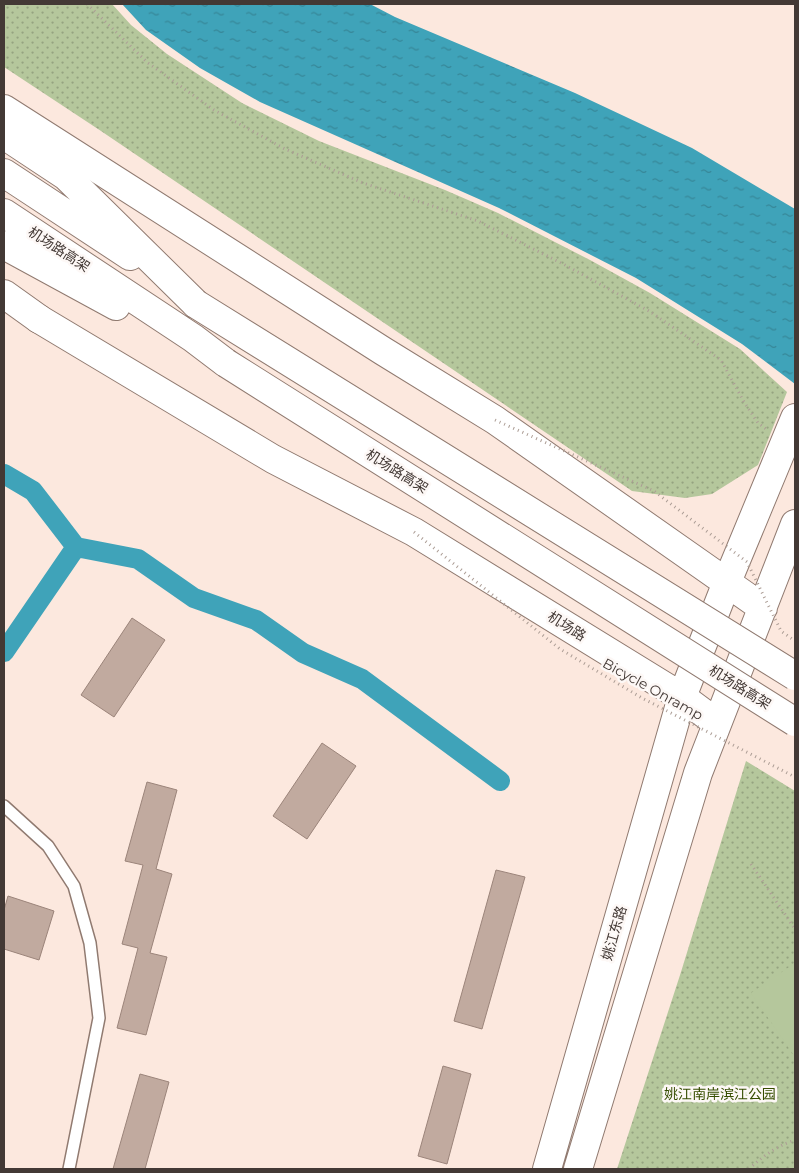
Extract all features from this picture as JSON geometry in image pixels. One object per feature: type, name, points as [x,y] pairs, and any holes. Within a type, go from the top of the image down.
[{"type":"main road","points":[[4,109],[383,351],[495,420],[763,608]]},
{"type":"main road","points":[[4,135],[66,176],[196,304]]},
{"type":"main road","points":[[4,173],[114,246],[196,304],[795,676]]},
{"type":"main road","name":"机场路高架","points":[[4,213],[193,338],[226,364],[795,722]]},
{"type":"main road","points":[[4,245],[226,364]]},
{"type":"main road","name":"机场路","points":[[4,294],[39,319],[273,458],[414,532],[682,697],[718,723]]},
{"type":"main road","name":"姚江东路","points":[[547,1169],[682,697],[784,427]]},
{"type":"main road","points":[[578,1169],[698,773],[795,524]]},
{"type":"lane","points":[[4,806],[48,846],[74,886],[90,943],[99,1018],[69,1169]]},
{"type":"path","points":[[87,4],[148,64],[214,110],[284,149],[363,183],[478,221],[650,311],[721,360],[758,423],[784,427]]},
{"type":"path","points":[[495,420],[654,491],[747,562],[781,631],[795,641]]},
{"type":"path","name":"Bicycle Onramp","points":[[414,532],[560,649],[642,698],[795,777]]},
{"type":"path","points":[[750,864],[795,929]]},
{"type":"path","points":[[749,1169],[780,1145],[795,1140]]},
{"type":"green space","points":[[4,4],[112,4],[131,25],[167,54],[242,103],[319,141],[445,190],[498,213],[650,293],[740,349],[787,392],[758,465],[712,494],[685,498],[632,491],[4,67]]},
{"type":"green space","name":"姚江南岸滨江公园","points":[[746,761],[795,791],[795,1169],[617,1169],[681,972]]},
{"type":"green space","points":[[795,963],[795,1057],[751,993]]},
{"type":"water","points":[[122,4],[370,4],[395,17],[575,93],[692,148],[795,209],[795,384],[742,344],[636,278],[499,208],[260,102],[200,68],[146,30]]},
{"type":"building","points":[[132,618],[165,640],[114,717],[81,695]]},
{"type":"building","points":[[322,743],[356,766],[307,839],[273,816]]},
{"type":"building","points":[[147,782],[177,790],[156,869],[172,874],[150,953],[167,957],[146,1035],[117,1028],[138,948],[122,944],[143,865],[125,861]]},
{"type":"building","points":[[496,870],[525,877],[482,1029],[454,1021]]},
{"type":"building","points":[[8,896],[54,911],[39,960],[4,949],[4,910]]},
{"type":"building","points":[[443,1066],[471,1074],[447,1164],[418,1156]]},
{"type":"building","points":[[140,1074],[169,1082],[145,1169],[113,1169]]},
{"type":"waterway","points":[[4,474],[33,491],[76,547],[138,559],[194,598],[256,620],[303,653],[362,679],[500,781]]},
{"type":"waterway","points":[[4,652],[76,547]]}]
